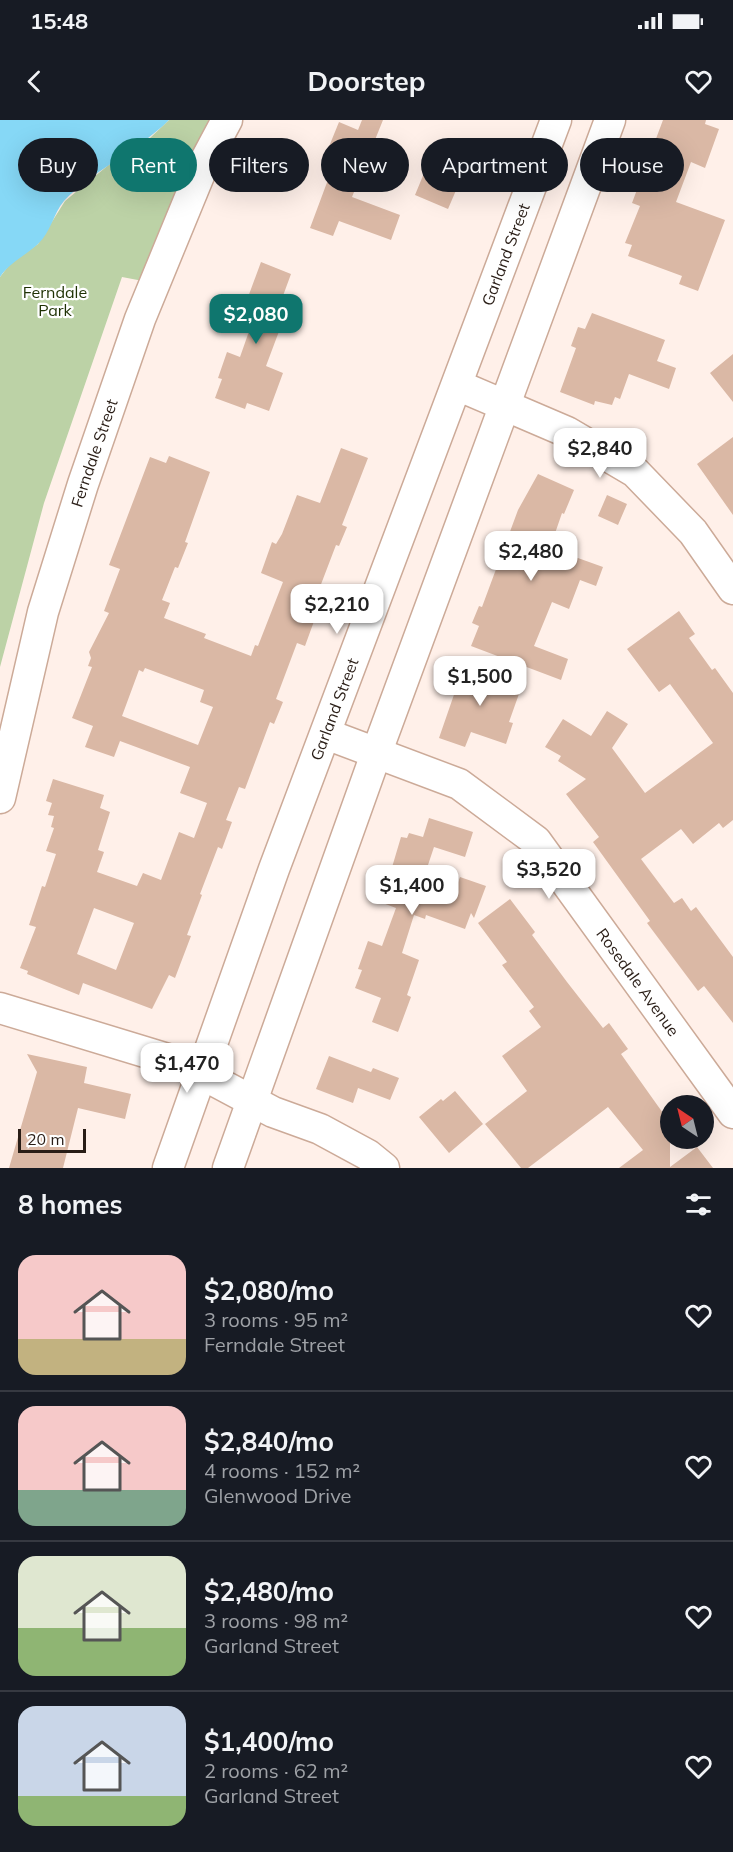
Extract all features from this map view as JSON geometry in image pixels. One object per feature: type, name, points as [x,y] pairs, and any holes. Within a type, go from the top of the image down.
[{"type":"street","name":"Ferndale Street","points":[[0,798],[43,612],[83,484],[140,319],[205,161],[227,120]]},
{"type":"street","name":"Garland Street","points":[[168,1168],[326,734],[556,120]]},
{"type":"street","points":[[228,1168],[376,754],[610,120]]},
{"type":"street","points":[[457,385],[567,432],[635,472],[693,532],[733,589]]},
{"type":"street","name":"Rosedale Avenue","points":[[326,734],[459,784],[536,841],[733,1113]]},
{"type":"street","points":[[0,1008],[181,1063],[273,1112],[320,1129],[368,1155],[384,1168]]},
{"type":"green space","name":"Ferndale Park","points":[[169,120],[217,120],[197,164],[197,138],[150,138]]},
{"type":"green space","name":"Ferndale Park","points":[[110,164],[110,192],[184,192],[143,281],[122,277],[44,503],[0,667],[0,277],[10,264],[38,244],[65,201],[76,192],[98,192],[98,174]]},
{"type":"water","points":[[0,120],[169,120],[148,138],[110,138],[110,164],[98,173],[98,138],[18,138],[18,192],[74,192],[60,206],[42,239],[8,267],[0,277]]},
{"type":"building","points":[[362,120],[383,120],[376,138],[332,138],[339,122],[358,130]]},
{"type":"building","points":[[663,120],[706,120],[705,124],[719,129],[705,168],[691,162],[684,181],[684,138],[656,138]]},
{"type":"building","points":[[421,180],[421,192],[455,192],[448,209],[415,195]]},
{"type":"building","points":[[323,192],[354,192],[352,197],[400,215],[391,240],[339,221],[333,236],[310,228]]},
{"type":"building","points":[[636,192],[680,192],[676,202],[725,220],[698,291],[679,284],[682,276],[628,256],[632,245],[625,243],[640,206],[632,203]]},
{"type":"building","points":[[261,262],[291,274],[273,323],[281,326],[266,366],[283,373],[269,411],[247,403],[245,409],[215,398],[222,379],[218,378],[227,352],[240,357],[253,320],[241,316]]},
{"type":"building","points":[[592,313],[665,340],[657,361],[676,368],[669,389],[629,374],[620,399],[615,397],[612,405],[595,401],[594,405],[560,392],[576,348],[571,346],[578,327],[585,329]]},
{"type":"building","points":[[733,354],[733,402],[710,373]]},
{"type":"building","points":[[733,437],[733,515],[697,464]]},
{"type":"building","points":[[341,448],[368,458],[342,525],[347,527],[339,546],[336,545],[315,600],[321,602],[305,646],[297,643],[276,699],[283,702],[274,724],[270,722],[245,789],[239,787],[226,820],[232,822],[222,849],[218,847],[200,894],[202,895],[187,935],[191,936],[175,978],[169,975],[152,1009],[83,983],[79,995],[27,974],[28,971],[20,968],[36,927],[29,925],[56,854],[46,851],[54,828],[51,827],[54,816],[48,815],[52,803],[46,801],[53,779],[104,795],[100,808],[110,812],[98,850],[104,852],[97,872],[137,886],[143,873],[161,880],[179,832],[194,838],[207,803],[180,793],[190,767],[120,741],[114,757],[85,747],[93,726],[72,718],[92,667],[88,666],[91,658],[89,652],[109,613],[104,611],[120,569],[109,565],[150,457],[166,463],[169,456],[210,472],[185,542],[188,543],[178,568],[175,567],[162,600],[170,603],[164,618],[206,634],[204,638],[251,656],[255,645],[258,646],[283,582],[261,573],[272,542],[276,544],[282,534],[297,495],[320,503]],"holes":[[[145,668],[204,690],[200,702],[213,707],[198,745],[122,716],[139,670],[143,672]],[[94,908],[134,923],[116,970],[77,954]]]},
{"type":"building","points":[[538,474],[574,490],[564,514],[562,513],[550,548],[603,567],[596,586],[580,580],[569,609],[552,602],[534,646],[568,659],[561,680],[471,646],[479,626],[472,623],[479,606],[482,607],[518,510]]},
{"type":"building","points":[[607,495],[627,504],[618,525],[598,516]]},
{"type":"building","points":[[679,611],[695,634],[689,638],[712,670],[715,668],[733,693],[733,820],[723,828],[719,823],[693,844],[681,829],[641,859],[674,903],[682,898],[691,911],[696,907],[733,957],[733,1023],[704,986],[698,991],[647,923],[650,921],[593,842],[599,837],[566,794],[586,779],[558,761],[561,756],[545,747],[563,719],[591,736],[607,711],[628,724],[612,748],[645,793],[713,743],[670,684],[659,692],[627,649]]},
{"type":"building","points":[[467,657],[520,691],[509,722],[513,723],[506,744],[471,732],[465,747],[439,738]]},
{"type":"building","points":[[429,818],[473,832],[465,857],[434,847],[421,886],[453,897],[460,877],[486,886],[474,918],[471,913],[465,929],[426,915],[425,919],[414,915],[402,953],[419,960],[407,995],[411,997],[398,1032],[372,1022],[381,998],[355,988],[362,970],[358,969],[368,941],[382,946],[396,908],[367,897],[377,869],[390,874],[401,837],[407,838],[409,833],[423,837]]},
{"type":"building","points":[[510,899],[535,932],[532,935],[603,1028],[609,1023],[628,1049],[621,1054],[660,1109],[660,1149],[670,1149],[670,1167],[694,1149],[699,1149],[713,1168],[619,1168],[643,1150],[608,1107],[528,1168],[521,1168],[485,1124],[527,1091],[502,1056],[541,1027],[529,1011],[534,1007],[502,965],[507,962],[478,923]]},
{"type":"building","points":[[27,1054],[87,1067],[84,1083],[131,1094],[125,1119],[78,1108],[63,1168],[9,1168],[37,1072]]},
{"type":"building","points":[[329,1056],[371,1072],[373,1068],[399,1078],[390,1100],[358,1088],[353,1103],[316,1089]]},
{"type":"building","points":[[455,1091],[483,1124],[449,1153],[419,1117]]}]
